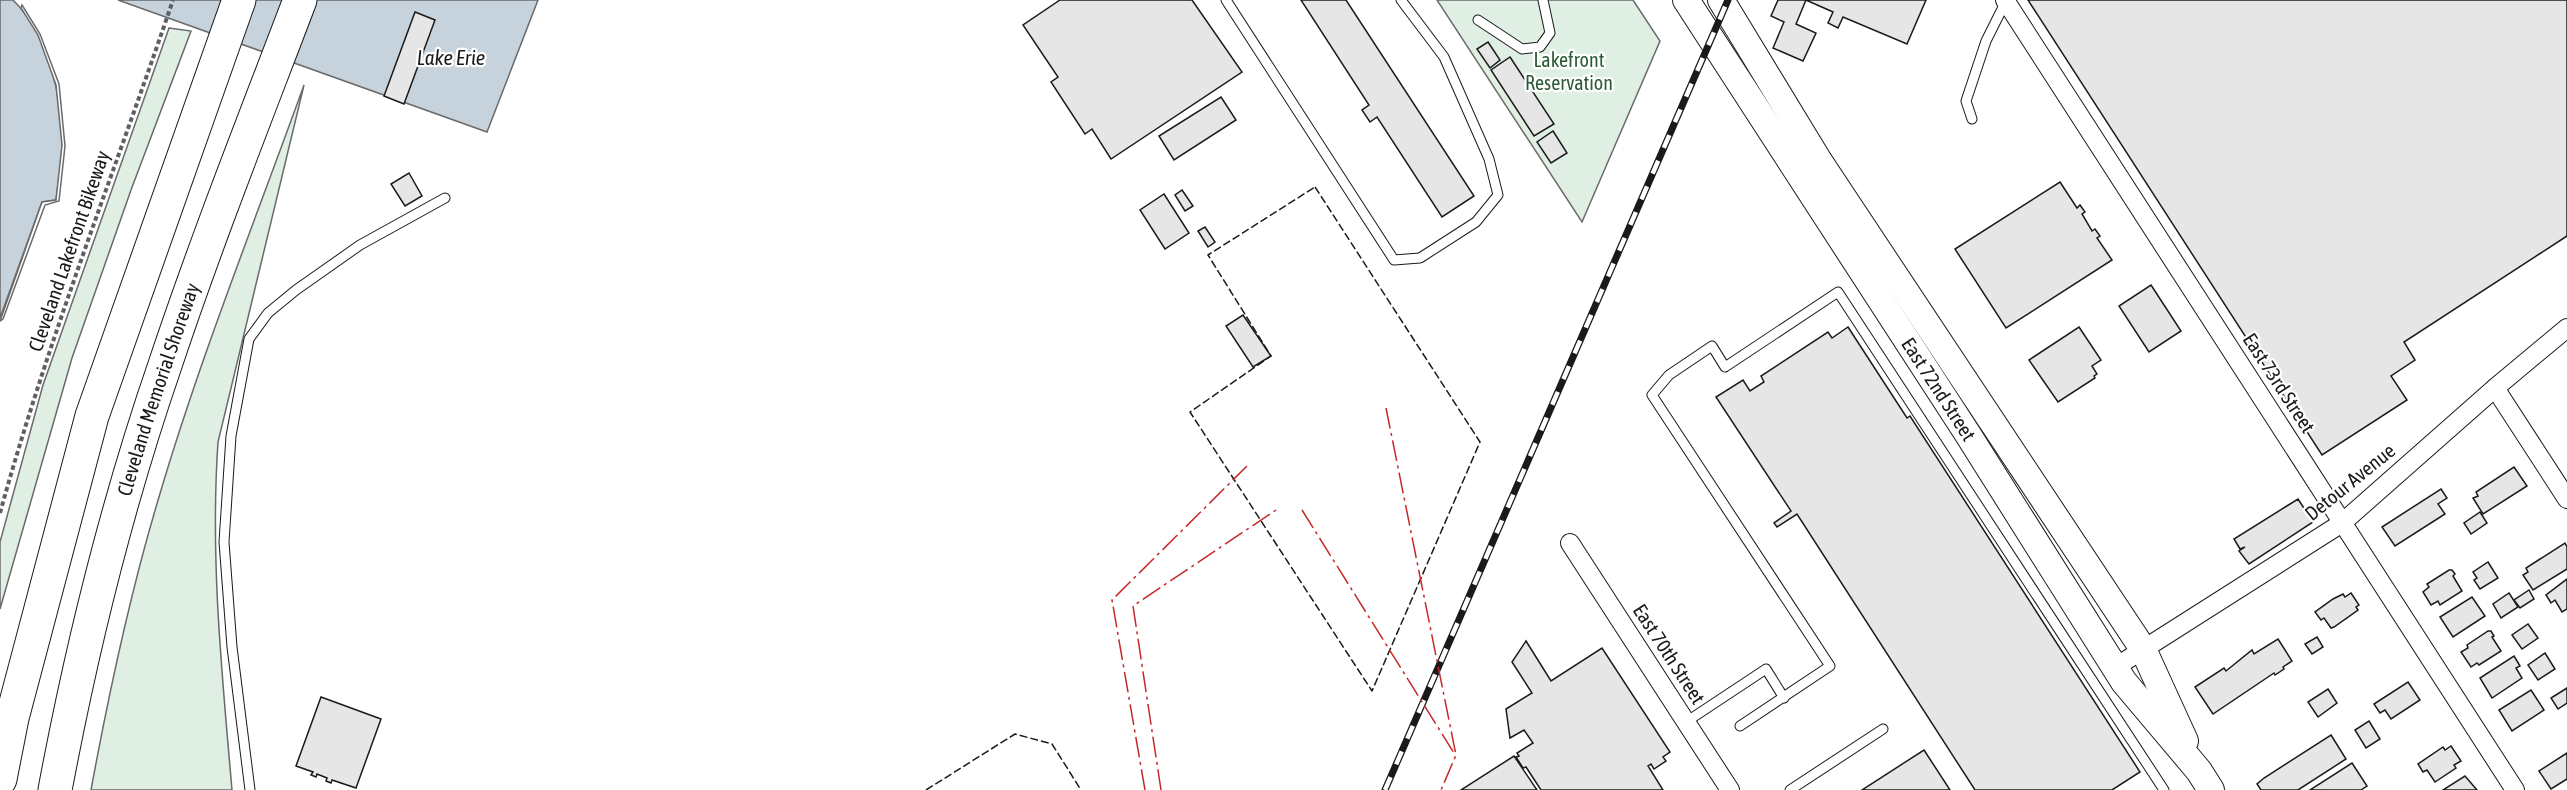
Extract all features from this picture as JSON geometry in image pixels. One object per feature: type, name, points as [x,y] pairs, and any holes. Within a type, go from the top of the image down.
[{"type":"highway","points":[[0,779],[12,718],[92,416],[204,92],[239,0]]},
{"type":"highway","name":"Cleveland Memorial Shoreway","points":[[55,790],[75,682],[123,500],[164,366],[300,0]]},
{"type":"main road","name":"East 72nd Street","points":[[1686,0],[1967,433],[2114,668],[2204,785]]},
{"type":"main road","name":"East 72nd Street","points":[[1721,0],[1819,161],[2143,649],[2204,785]]},
{"type":"street","name":"East 73rd Street","points":[[2005,1],[2515,790]]},
{"type":"street","name":"Detour Avenue","points":[[2114,668],[2342,523],[2495,388],[2567,328]]},
{"type":"street","points":[[2495,388],[2567,499]]},
{"type":"street","name":"East 70th Street","points":[[1570,543],[1730,790]]},
{"type":"lane","points":[[1226,0],[1394,260],[1420,258],[1476,222],[1498,195],[1489,159],[1444,57],[1401,0]]},
{"type":"lane","points":[[1478,20],[1522,49],[1540,47],[1550,33],[1543,0]]},
{"type":"lane","points":[[1972,118],[1965,101],[1986,41],[2005,1]]},
{"type":"lane","points":[[250,790],[232,647],[224,542],[231,436],[249,339],[268,313],[296,290],[360,245],[445,198]]},
{"type":"lane","points":[[1740,726],[1830,666],[1652,395],[1669,375],[1712,346],[1725,367],[1839,292],[2164,790]]},
{"type":"lane","points":[[1686,722],[1766,669],[1784,698]]},
{"type":"lane","points":[[1790,790],[1883,729]]},
{"type":"path","name":"Cleveland Lakefront Bikeway","points":[[0,513],[22,434],[59,321],[172,0]]},
{"type":"green space","name":"Lakefront Reservation","points":[[1437,0],[1633,0],[1660,41],[1582,222]]},
{"type":"green space","points":[[169,28],[191,31],[131,190],[72,358],[0,609],[0,542],[43,385]]},
{"type":"green space","points":[[304,85],[218,442],[216,573],[232,790],[91,790],[121,643],[159,497],[210,341]]},
{"type":"water","points":[[0,0],[13,0],[36,31],[44,49],[56,87],[62,145],[56,200],[42,202],[0,318]]},
{"type":"water","name":"Lake Erie","points":[[118,0],[538,0],[487,132]]},
{"type":"pier","points":[[22,5],[40,34],[59,84],[65,146],[59,201],[45,205],[3,319],[0,321],[42,202],[56,200],[62,145],[56,85],[38,35],[21,8]]},
{"type":"building","points":[[1060,0],[1192,0],[1242,72],[1111,159],[1092,129],[1085,134],[1051,82],[1058,77],[1023,25]]},
{"type":"building","points":[[1301,0],[1346,0],[1474,196],[1442,217],[1377,117],[1370,122],[1362,110],[1369,105]]},
{"type":"building","points":[[1778,0],[1806,0],[1796,24],[1816,33],[1803,61],[1773,48],[1784,22],[1771,16]]},
{"type":"building","points":[[1806,0],[1926,0],[1907,44],[1843,17],[1838,28],[1828,23],[1833,12]]},
{"type":"building","points":[[2028,0],[2567,0],[2567,236],[2404,342],[2415,360],[2391,376],[2407,400],[2322,455]]},
{"type":"building","points":[[415,12],[435,20],[404,104],[384,96]]},
{"type":"building","points":[[1488,42],[1500,60],[1490,68],[1477,49]]},
{"type":"building","points":[[1510,57],[1554,124],[1534,136],[1491,70]]},
{"type":"building","points":[[1221,97],[1236,120],[1174,160],[1159,136]]},
{"type":"building","points":[[1553,131],[1567,153],[1551,163],[1537,142]]},
{"type":"building","points":[[409,173],[422,196],[405,206],[391,184]]},
{"type":"building","points":[[2060,182],[2077,208],[2080,205],[2085,212],[2082,214],[2092,231],[2095,229],[2100,236],[2097,238],[2112,260],[2006,328],[1955,249]]},
{"type":"building","points":[[1182,190],[1193,206],[1185,211],[1175,195]]},
{"type":"building","points":[[1164,194],[1189,233],[1165,249],[1140,210]]},
{"type":"building","points":[[1205,227],[1215,242],[1208,247],[1198,231]]},
{"type":"building","points":[[2151,285],[2181,331],[2149,352],[2119,306]]},
{"type":"building","points":[[1243,315],[1271,356],[1253,367],[1226,326]]},
{"type":"building","points":[[1848,327],[1907,418],[1910,416],[2140,772],[2112,790],[1975,790],[1797,514],[1777,527],[1774,523],[1791,511],[1716,397],[1743,380],[1750,391],[1764,382],[1761,376],[1828,332],[1832,338]]},
{"type":"building","points":[[2079,327],[2101,360],[2092,366],[2097,374],[2095,378],[2058,402],[2029,360]]},
{"type":"building","points":[[2514,467],[2527,486],[2483,514],[2473,498],[2478,496],[2476,492]]},
{"type":"building","points":[[2441,489],[2447,498],[2438,504],[2445,514],[2395,546],[2382,527]]},
{"type":"building","points":[[2298,499],[2313,522],[2249,564],[2239,551],[2245,547],[2240,549],[2234,539]]},
{"type":"building","points":[[2480,512],[2487,523],[2471,534],[2464,523]]},
{"type":"building","points":[[2565,543],[2567,569],[2533,590],[2523,575],[2528,572],[2526,568]]},
{"type":"building","points":[[2488,562],[2498,578],[2480,589],[2474,580],[2477,578],[2473,572]]},
{"type":"building","points":[[2449,570],[2455,574],[2453,576],[2462,591],[2440,605],[2438,601],[2431,605],[2423,592],[2429,587],[2427,584]]},
{"type":"building","points":[[2567,579],[2567,609],[2562,612],[2555,600],[2551,603],[2546,595]]},
{"type":"building","points":[[2529,590],[2534,599],[2520,608],[2514,600]]},
{"type":"building","points":[[2351,593],[2359,605],[2356,607],[2358,610],[2334,627],[2331,628],[2324,618],[2321,620],[2315,612],[2333,599],[2343,594],[2345,597]]},
{"type":"building","points":[[2509,593],[2518,607],[2501,618],[2493,604]]},
{"type":"building","points":[[2472,597],[2485,616],[2453,637],[2440,617]]},
{"type":"building","points":[[2528,624],[2538,638],[2522,649],[2512,635]]},
{"type":"building","points":[[2491,631],[2501,651],[2479,665],[2477,663],[2471,667],[2461,652],[2468,648],[2467,645]]},
{"type":"building","points":[[2317,637],[2323,647],[2312,654],[2305,644]]},
{"type":"building","points":[[2278,639],[2292,661],[2283,667],[2284,669],[2275,675],[2274,673],[2213,714],[2195,687],[2224,668],[2226,671],[2252,650],[2254,654]]},
{"type":"building","points":[[1526,641],[1551,681],[1602,648],[1670,752],[1663,757],[1666,761],[1654,769],[1651,764],[1648,766],[1663,790],[1541,790],[1526,767],[1523,768],[1516,757],[1519,756],[1517,753],[1533,743],[1524,730],[1510,738],[1506,709],[1532,693],[1512,662]]},
{"type":"building","points":[[2545,653],[2555,669],[2538,680],[2528,665]]},
{"type":"building","points":[[2514,656],[2520,666],[2516,668],[2522,678],[2492,698],[2480,678]]},
{"type":"building","points":[[2408,682],[2420,700],[2391,719],[2385,710],[2380,713],[2374,704]]},
{"type":"building","points":[[2567,688],[2567,703],[2558,709],[2551,698]]},
{"type":"building","points":[[2328,689],[2337,703],[2318,717],[2308,702]]},
{"type":"building","points":[[2531,690],[2544,710],[2512,731],[2499,710]]},
{"type":"building","points":[[321,697],[381,719],[356,788],[332,780],[331,783],[326,781],[327,778],[317,774],[316,777],[311,775],[313,772],[296,766]]},
{"type":"building","points":[[2369,721],[2380,739],[2366,748],[2355,730]]},
{"type":"building","points":[[2331,735],[2346,759],[2298,790],[2261,790],[2257,784],[2264,778]]},
{"type":"building","points":[[2451,746],[2461,761],[2454,765],[2456,768],[2435,782],[2427,770],[2423,772],[2418,764],[2443,747],[2445,750]]},
{"type":"building","points":[[1924,750],[1950,790],[1862,790]]},
{"type":"building","points":[[2567,753],[2567,779],[2551,789],[2539,771]]},
{"type":"building","points":[[1514,756],[1537,790],[1461,790]]},
{"type":"building","points":[[2352,763],[2367,786],[2361,790],[2310,790]]},
{"type":"building","points":[[2465,776],[2477,790],[2443,790]]},
{"type":"railway","points":[[1385,790],[1728,0]]},
{"type":"fence","points":[[1315,187],[1480,442],[1372,691],[1190,412],[1271,356],[1208,255],[1315,187]]},
{"type":"fence","points":[[926,790],[1015,734],[1052,744],[1081,790]]},
{"type":"power","points":[[1386,408],[1456,755],[1441,790]]},
{"type":"power","points":[[1145,790],[1112,600],[1247,466]]},
{"type":"power","points":[[1161,790],[1133,606],[1276,510]]},
{"type":"power","points":[[1302,510],[1454,753]]}]
